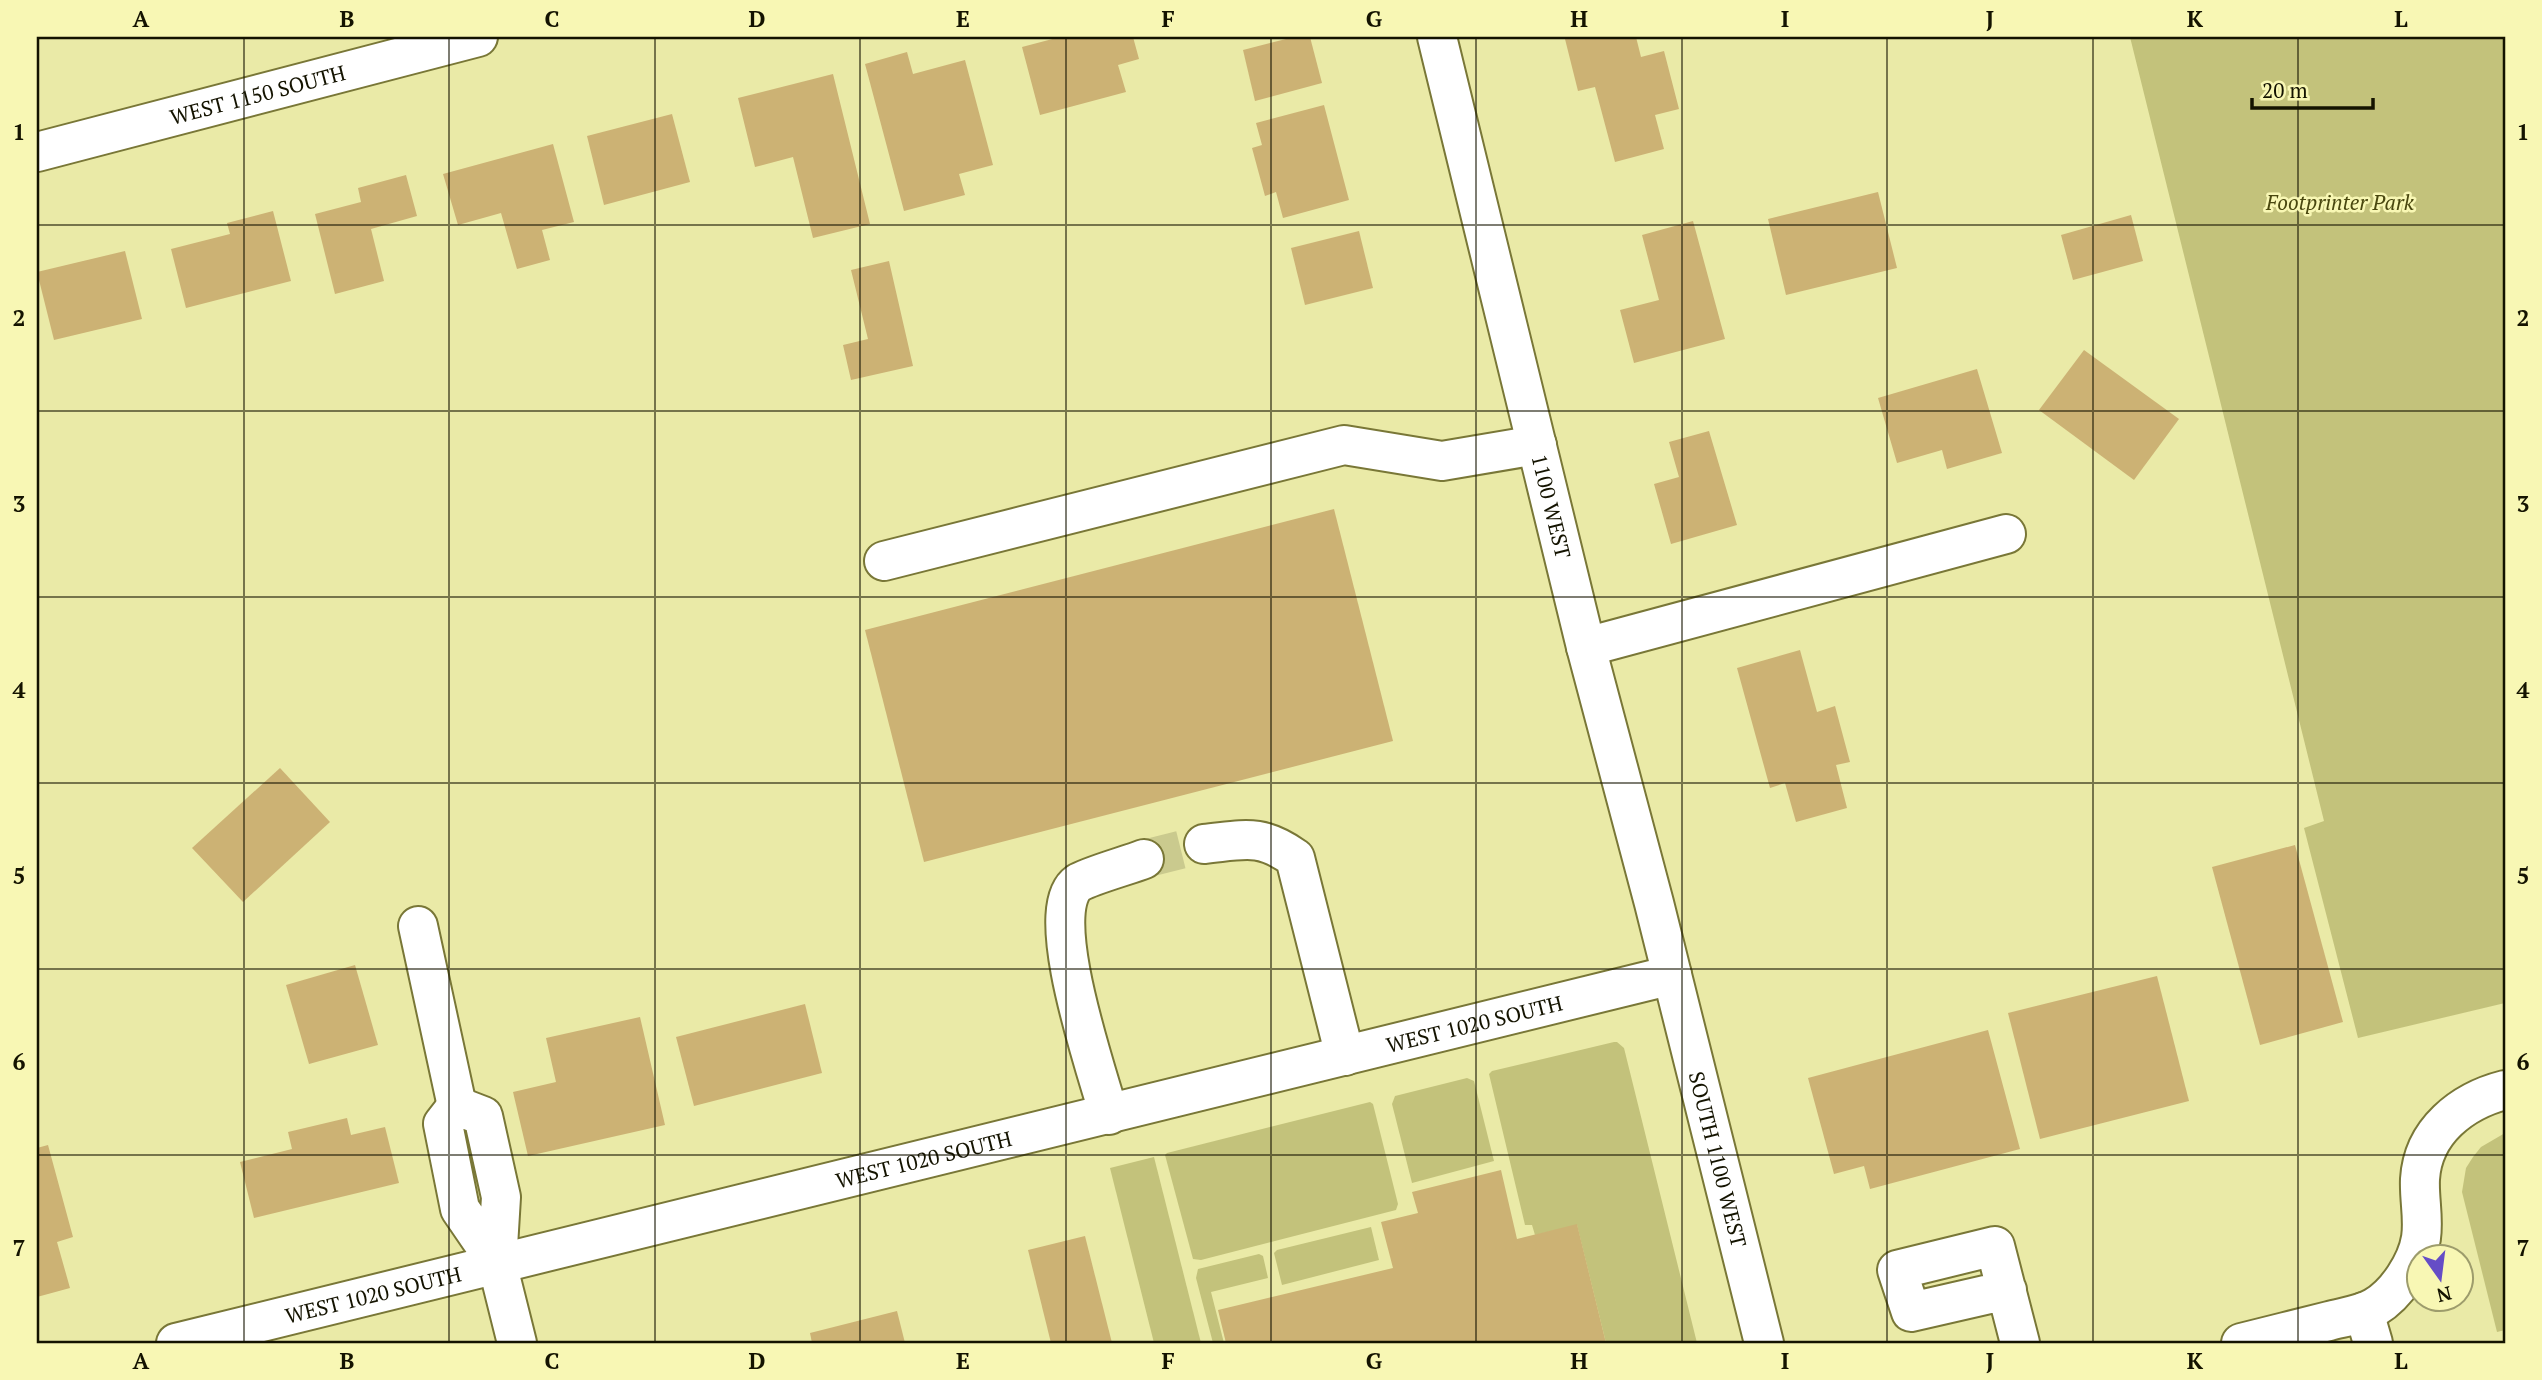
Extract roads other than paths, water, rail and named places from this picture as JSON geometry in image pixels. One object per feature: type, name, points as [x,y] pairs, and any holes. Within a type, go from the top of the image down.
[{"type":"street","name":"WEST 1150 SOUTH","points":[[37,152],[364,51],[478,37]]},
{"type":"street","name":"1100 WEST","points":[[1437,37],[1586,647],[1672,975]]},
{"type":"street","points":[[884,561],[1344,445],[1442,461],[1536,445]]},
{"type":"street","points":[[1586,647],[2006,534]]},
{"type":"street","points":[[1204,844],[1256,839],[1279,847],[1295,858],[1345,1056]]},
{"type":"street","points":[[1109,1115],[1068,962],[1064,924],[1066,901],[1077,883],[1144,859]]},
{"type":"street","points":[[418,926],[457,1106],[443,1124],[460,1209],[498,1263],[517,1343]]},
{"type":"street","name":"WEST 1020 SOUTH","points":[[176,1343],[1672,975]]},
{"type":"street","name":"SOUTH 1100 WEST","points":[[1672,975],[1764,1343]]},
{"type":"street","points":[[2241,1343],[2369,1328],[2375,1307],[2392,1292],[2417,1253],[2422,1228],[2420,1176],[2426,1152],[2451,1116],[2471,1101],[2505,1090]]},
{"type":"street","points":[[2007,1290],[2020,1343]]},
{"type":"tunnel","points":[[1144,859],[1204,844]]},
{"type":"park label","name":"Footprinter Park","points":[[2340,202]]}]
